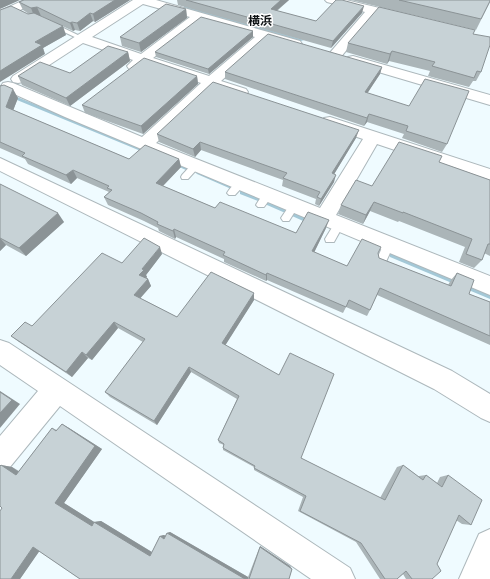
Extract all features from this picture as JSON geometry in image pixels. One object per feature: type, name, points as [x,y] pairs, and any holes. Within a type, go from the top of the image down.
[{"type":"street","points":[[0,14],[16,11],[34,0]]},
{"type":"street","points":[[3,89],[142,0],[307,47]]},
{"type":"street","points":[[331,0],[417,21]]},
{"type":"street","points":[[335,55],[373,10]]},
{"type":"street","points":[[125,73],[199,16]]},
{"type":"street","points":[[145,144],[211,82],[265,35]]},
{"type":"street","points":[[81,38],[255,97]]},
{"type":"street","points":[[321,51],[490,100]]},
{"type":"street","points":[[3,89],[77,110],[145,144],[191,171],[236,188],[290,212],[331,227],[389,244],[490,286]]},
{"type":"street","points":[[314,117],[490,176]]},
{"type":"street","points":[[331,227],[373,137]]},
{"type":"street","points":[[0,164],[443,380],[490,409]]},
{"type":"street","points":[[0,351],[339,579]]},
{"type":"street","points":[[0,457],[57,389]]},
{"type":"street","points":[[475,579],[490,545]]},
{"type":"lane","points":[[45,21],[81,38]]},
{"type":"lane","points":[[381,261],[389,244]]},
{"type":"building","points":[[24,0],[115,0],[93,14],[90,13],[77,23],[70,23],[37,7],[31,8],[19,2]]},
{"type":"building","points":[[186,0],[281,0],[271,9],[316,21],[336,0],[342,0],[364,6],[333,41]]},
{"type":"building","points":[[399,0],[490,0],[490,1],[481,19]]},
{"type":"building","points":[[166,4],[186,9],[139,43],[120,37]]},
{"type":"building","points":[[11,6],[28,14],[34,13],[63,26],[35,42],[42,45],[0,71],[0,10]]},
{"type":"building","points":[[379,7],[475,30],[473,34],[490,37],[490,45],[481,72],[477,71],[474,78],[432,66],[435,62],[392,51],[390,54],[348,43]]},
{"type":"building","points":[[201,17],[253,31],[208,69],[155,52]]},
{"type":"building","points":[[268,34],[382,67],[365,92],[409,106],[425,79],[469,91],[447,144],[406,131],[408,126],[369,114],[367,118],[225,72]]},
{"type":"building","points":[[108,46],[128,52],[66,98],[18,76],[40,62],[70,73]]},
{"type":"building","points":[[144,58],[197,76],[141,126],[82,105]]},
{"type":"building","points":[[213,82],[359,130],[332,173],[336,175],[321,199],[317,197],[320,192],[283,178],[287,173],[200,142],[193,149],[157,134]]},
{"type":"building","points":[[4,85],[13,89],[6,107],[129,159],[145,145],[179,159],[156,183],[215,208],[220,202],[296,233],[308,212],[329,220],[312,251],[347,266],[362,239],[381,247],[378,253],[379,258],[451,286],[457,273],[474,280],[469,294],[490,302],[490,336],[380,288],[370,310],[349,300],[346,307],[267,273],[266,275],[223,255],[225,252],[174,229],[173,231],[157,224],[158,222],[141,213],[104,197],[112,190],[107,188],[109,186],[73,170],[66,175],[22,156],[25,153],[0,142],[0,86]]},
{"type":"building","points":[[399,142],[442,156],[439,162],[490,180],[490,244],[488,244],[482,260],[466,254],[472,239],[403,212],[374,202],[366,215],[341,205],[356,180],[372,186]]},
{"type":"building","points":[[0,184],[58,213],[19,248],[0,238]]},
{"type":"building","points":[[144,238],[160,247],[142,269],[144,270],[139,275],[148,279],[134,295],[177,317],[211,272],[254,293],[222,343],[279,375],[290,353],[334,374],[301,458],[385,500],[403,465],[423,480],[426,475],[442,487],[448,475],[482,500],[471,525],[459,515],[437,564],[441,571],[432,579],[412,579],[406,571],[397,579],[385,579],[361,543],[300,511],[306,496],[254,468],[255,466],[223,448],[224,444],[218,440],[239,396],[189,367],[154,421],[105,392],[145,339],[114,322],[86,355],[82,352],[66,372],[11,336],[25,322],[32,326],[102,253],[122,263]]},
{"type":"building","points":[[0,392],[12,400],[0,413]]},
{"type":"building","points":[[62,424],[95,446],[55,503],[92,526],[94,522],[150,556],[160,536],[164,539],[167,533],[245,579],[80,579],[33,547],[11,579],[0,579],[0,511],[2,508],[0,506],[0,466],[1,465],[16,475],[52,428],[56,431]]},
{"type":"building","points":[[260,547],[292,569],[289,579],[249,579]]},
{"type":"waterway","points":[[185,7],[302,40]]},
{"type":"waterway","points":[[0,91],[150,153]]},
{"type":"waterway","points":[[172,162],[186,168]]},
{"type":"waterway","points":[[199,173],[231,187]]},
{"type":"waterway","points":[[242,192],[260,199]]},
{"type":"waterway","points":[[269,203],[285,210]]},
{"type":"waterway","points":[[294,214],[312,222]]},
{"type":"waterway","points":[[392,255],[490,296]]},
{"type":"district","name":"横浜","points":[[260,21]]}]
